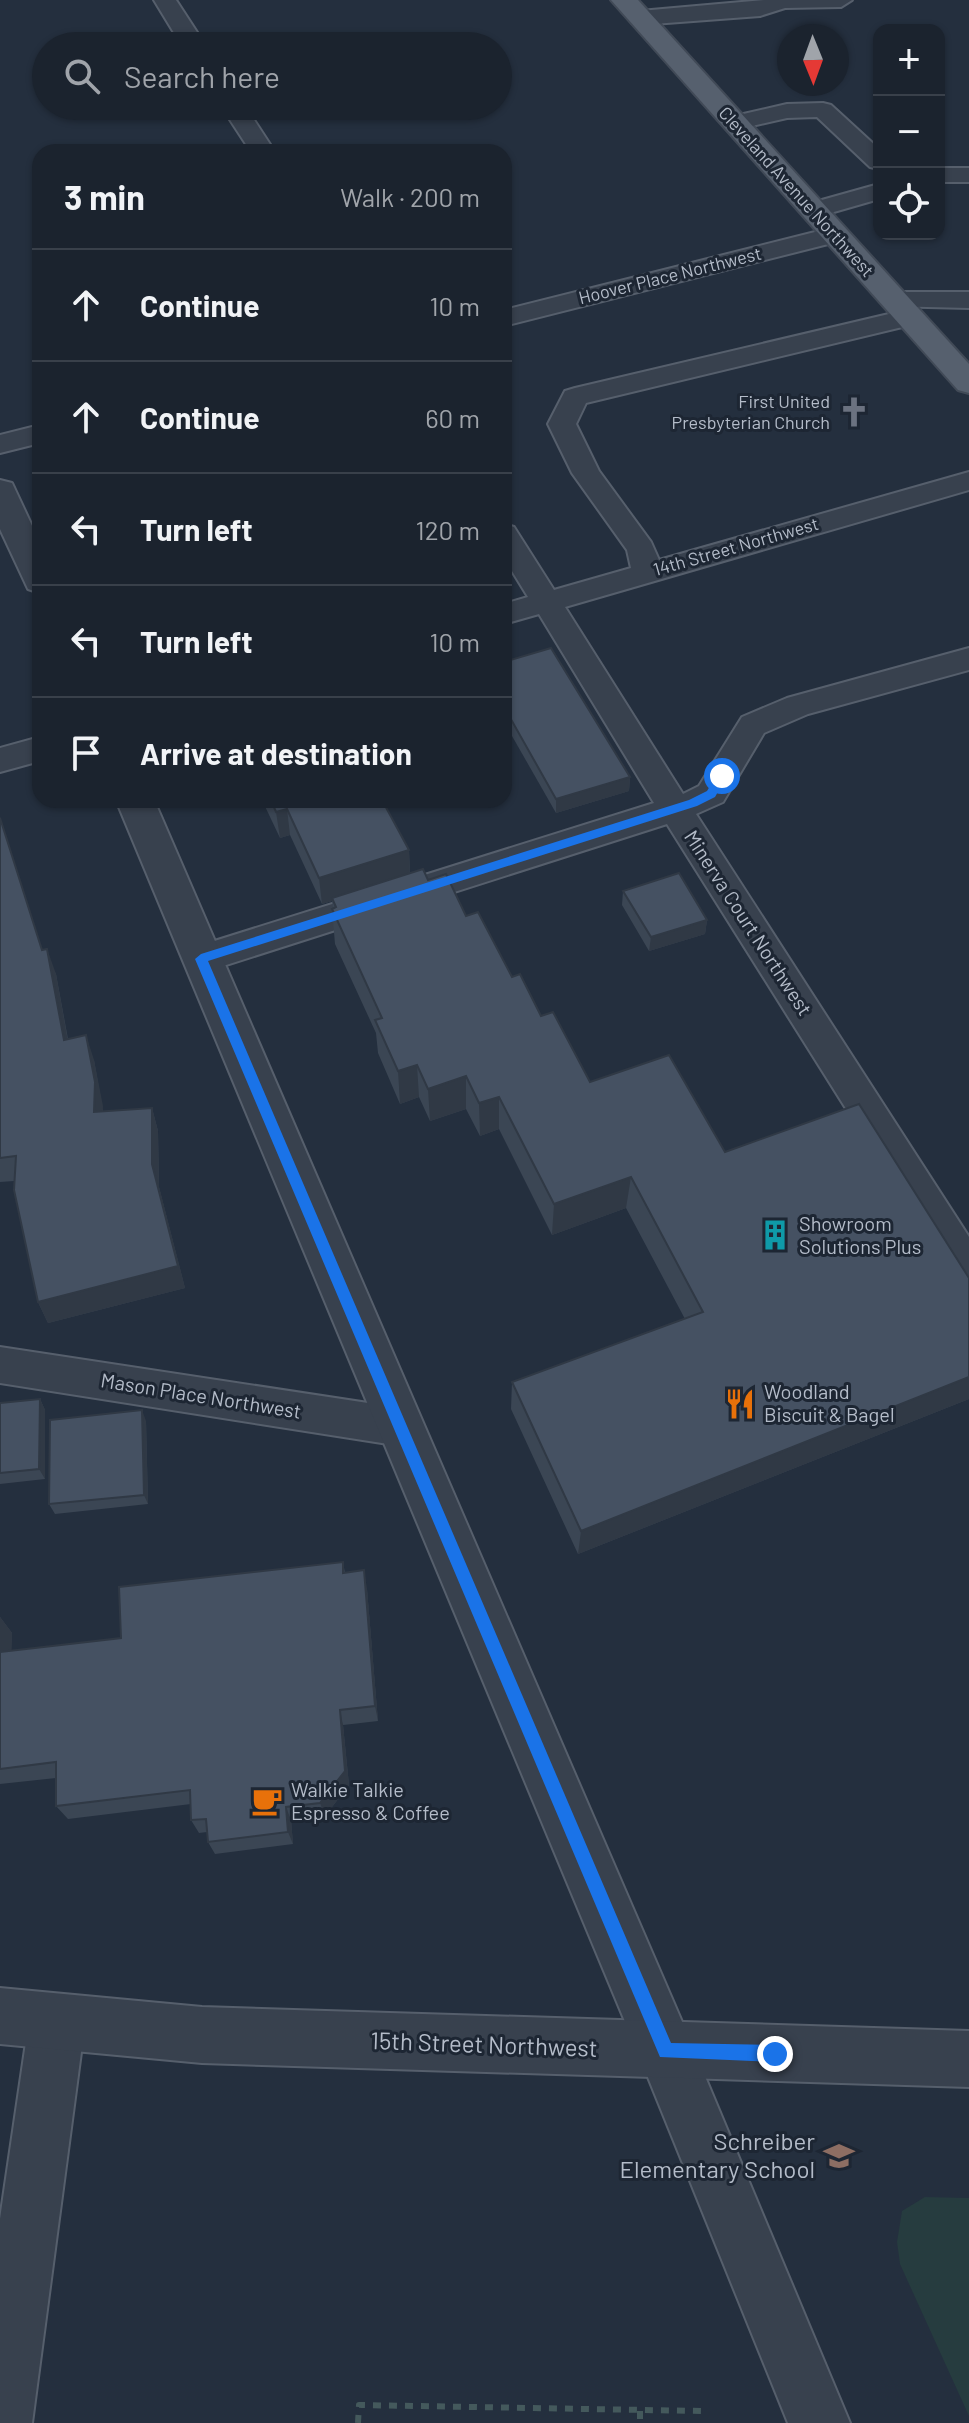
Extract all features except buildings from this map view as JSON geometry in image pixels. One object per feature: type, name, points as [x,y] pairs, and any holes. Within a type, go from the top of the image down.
[{"type":"main road","name":"Cleveland Avenue Northwest","points":[[632,9],[969,383]]},
{"type":"street","points":[[0,491],[32,563]]},
{"type":"street","points":[[138,808],[666,2051],[819,2423]]},
{"type":"street","name":"15th Street Northwest","points":[[0,2016],[202,2035],[969,2059]]},
{"type":"street","points":[[1,2423],[57,2022]]},
{"type":"lane","points":[[165,0],[185,32]]},
{"type":"lane","points":[[632,9],[760,9],[784,1],[841,0]]},
{"type":"lane","points":[[734,123],[787,111],[823,110],[873,156]]},
{"type":"lane","points":[[242,120],[258,144]]},
{"type":"lane","points":[[945,175],[969,175]]},
{"type":"lane","points":[[813,210],[873,193]]},
{"type":"lane","name":"Hoover Place Northwest","points":[[512,316],[835,235]]},
{"type":"lane","points":[[647,573],[641,549],[586,473],[562,424],[575,397],[902,309],[969,300]]},
{"type":"lane","points":[[0,444],[32,436]]},
{"type":"lane","name":"14th Street Northwest","points":[[512,612],[969,481]]},
{"type":"lane","name":"Minerva Court Northwest","points":[[512,547],[969,1270]]},
{"type":"lane","points":[[201,959],[675,809],[711,794],[753,725],[798,706],[969,659]]},
{"type":"lane","points":[[0,760],[32,751]]},
{"type":"lane","name":"Mason Place Northwest","points":[[0,1365],[401,1427]]},
{"type":"path","points":[[358,2423],[359,2405],[702,2411]]},
{"type":"path","points":[[640,2411],[640,2423]]},
{"type":"green space","points":[[925,2197],[969,2198],[969,2416],[900,2264],[897,2242],[902,2211]]},
{"type":"place","name":"First United Presbyterian Church","points":[[854,412]]},
{"type":"place","name":"Showroom Solutions Plus","points":[[775,1235]]},
{"type":"place","name":"Woodland Biscuit & Bagel","points":[[740,1404]]},
{"type":"place","name":"Walkie Talkie Espresso & Coffee","points":[[267,1801]]},
{"type":"place","name":"Schreiber Elementary School","points":[[839,2156]]},
{"type":"route","points":[[722,776],[711,794],[693,803],[201,959],[666,2051],[775,2054]]}]
